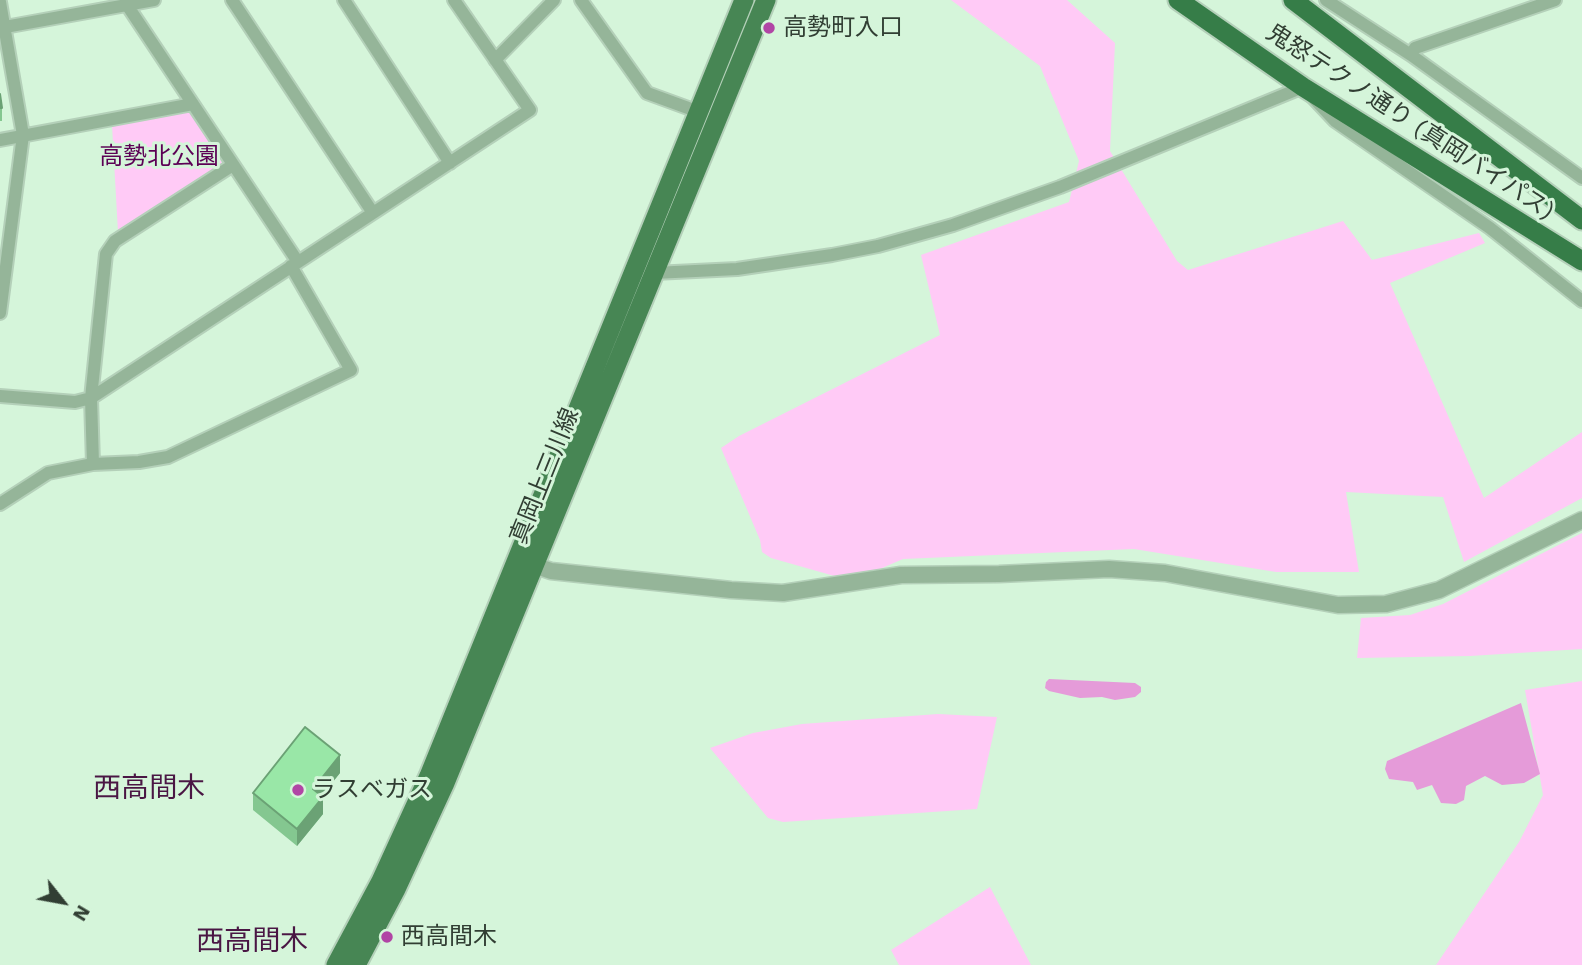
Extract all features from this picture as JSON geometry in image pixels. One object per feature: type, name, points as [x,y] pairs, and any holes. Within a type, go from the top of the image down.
[{"type":"highway","name":"鬼怒テクノ通り (真岡バイパス)","points":[[1178,0],[1303,87],[1582,261]]},
{"type":"highway","name":"鬼怒テクノ通り (真岡バイパス)","points":[[1293,0],[1582,220]]},
{"type":"main road","name":"真岡上三川線","points":[[356,965],[396,889],[445,783],[744,0]]},
{"type":"main road","name":"真岡上三川線","points":[[336,965],[381,881],[527,563],[654,273],[766,0]]},
{"type":"street","points":[[5,27],[154,0]]},
{"type":"street","points":[[232,0],[373,213]]},
{"type":"street","points":[[344,0],[450,163]]},
{"type":"street","points":[[0,396],[75,402],[91,398],[530,110],[454,0]]},
{"type":"street","points":[[495,60],[554,0]]},
{"type":"street","points":[[581,0],[647,93],[699,113]]},
{"type":"street","points":[[1326,0],[1410,55],[1582,178]]},
{"type":"street","points":[[1410,55],[1415,48],[1555,0]]},
{"type":"street","points":[[0,2],[23,135],[0,313]]},
{"type":"street","points":[[0,505],[48,473],[93,464],[139,463],[168,457],[351,370],[294,264],[233,165],[127,5]]},
{"type":"street","points":[[654,273],[737,269],[832,255],[878,246],[953,225],[1059,187],[1303,87],[1335,121],[1490,228],[1582,300]]},
{"type":"street","points":[[0,140],[193,104]]},
{"type":"street","points":[[93,464],[91,398],[106,254],[115,242],[233,165]]},
{"type":"street","points":[[527,563],[551,571],[783,593],[901,575],[1109,569],[1166,573],[1338,605],[1386,604],[1439,590],[1582,520]]},
{"type":"green space","points":[[951,0],[1067,0],[1115,43],[1110,151],[1177,261],[1188,270],[1343,221],[1372,260],[1479,233],[1485,243],[1390,283],[1484,498],[1582,432],[1582,498],[1464,562],[1443,497],[1346,492],[1359,572],[1276,572],[1134,549],[903,559],[852,581],[771,558],[762,552],[760,540],[721,448],[739,436],[940,335],[921,255],[1069,202],[1079,161],[1040,66]]},
{"type":"green space","name":"高勢北公園","points":[[187,108],[193,111],[222,163],[214,173],[118,232],[112,125]]},
{"type":"green space","points":[[1582,533],[1582,649],[1470,656],[1357,658],[1361,618],[1410,615],[1443,604]]},
{"type":"green space","points":[[1582,681],[1582,965],[1436,965],[1519,842],[1543,795],[1525,690]]},
{"type":"green space","points":[[938,714],[997,717],[977,809],[783,822],[768,818],[710,748],[753,733],[802,724]]},
{"type":"green space","points":[[990,887],[1031,965],[899,965],[891,950]]},
{"type":"shaded area","points":[[1049,679],[1135,683],[1141,687],[1141,692],[1135,697],[1115,700],[1102,697],[1080,698],[1049,691],[1045,688]]},
{"type":"shaded area","points":[[1521,703],[1540,774],[1524,783],[1502,785],[1485,776],[1466,786],[1464,800],[1456,804],[1441,803],[1432,785],[1417,790],[1413,782],[1389,779],[1385,769],[1387,761]]},
{"type":"building","name":"ラスベガス","points":[[305,727],[340,755],[313,789],[323,797],[297,829],[253,793]]},
{"type":"place","name":"高勢町入口","points":[[769,28]]},
{"type":"place","name":"ラスベガス","points":[[298,790]]},
{"type":"place","name":"西高間木","points":[[387,937]]},
{"type":"district","name":"西高間木","points":[[149,789]]},
{"type":"district","name":"西高間木","points":[[252,942]]}]
